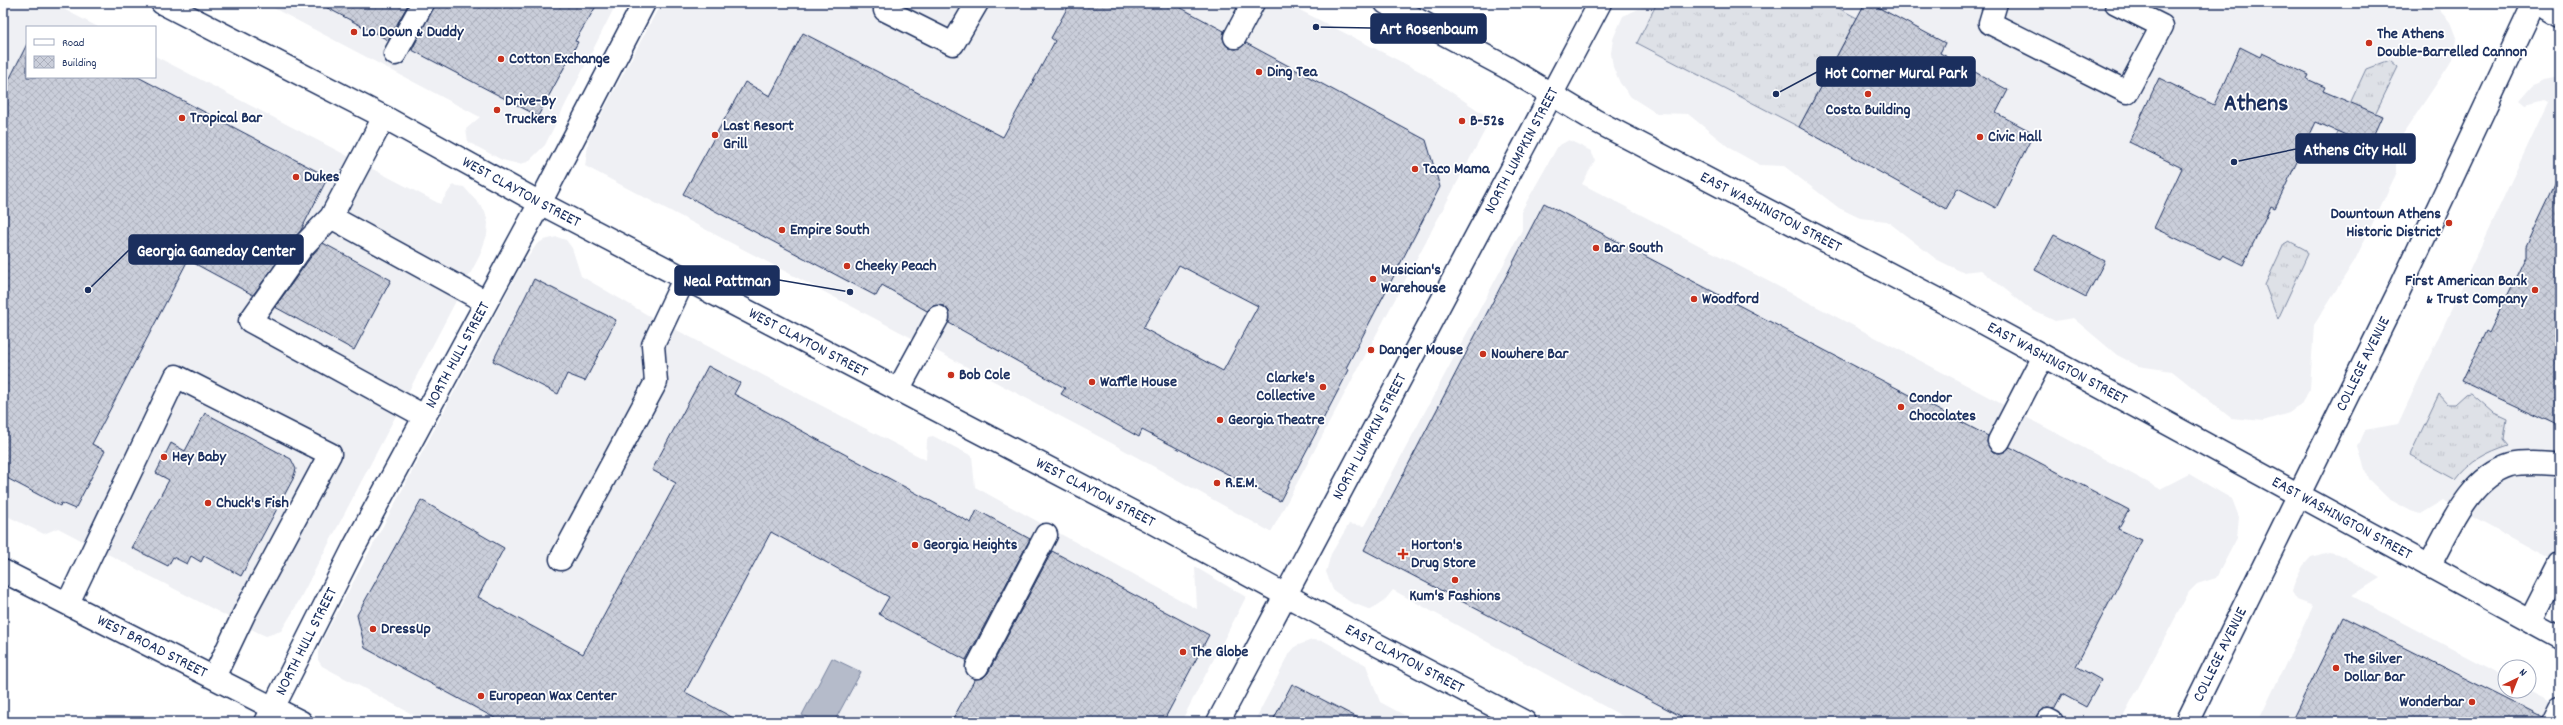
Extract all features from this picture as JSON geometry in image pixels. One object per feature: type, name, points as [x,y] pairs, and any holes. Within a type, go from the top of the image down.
[{"type":"street","name":"WEST CLAYTON STREET","points":[[162,3],[384,118],[540,203],[1146,519],[1284,594]]},
{"type":"street","points":[[396,54],[423,3]]},
{"type":"street","name":"NORTH HULL STREET","points":[[270,715],[305,642],[424,416],[540,203],[644,3]]},
{"type":"street","points":[[889,3],[885,10],[953,44],[977,3]]},
{"type":"street","points":[[1235,38],[1253,3]]},
{"type":"street","name":"EAST WASHINGTON STREET","points":[[1386,3],[1506,67],[1594,120],[2043,356],[2560,637]]},
{"type":"street","name":"NORTH LUMPKIN STREET","points":[[1218,722],[1284,594],[1600,3]]},
{"type":"street","points":[[1996,3],[1990,23],[2127,92],[2162,26],[2116,3]]},
{"type":"street","name":"COLLEGE AVENUE","points":[[2187,722],[2398,292],[2534,3]]},
{"type":"street","points":[[2538,3],[2560,16]]},
{"type":"street","points":[[384,118],[330,217],[303,246],[250,321],[424,416]]},
{"type":"street","points":[[330,217],[486,302]]},
{"type":"street","points":[[561,559],[656,382],[653,345],[684,277]]},
{"type":"street","points":[[898,390],[938,317]]},
{"type":"street","points":[[1999,441],[2043,356]]},
{"type":"street","points":[[68,603],[176,376],[330,454],[246,612],[214,677]]},
{"type":"street","points":[[2429,566],[2467,498],[2485,480],[2511,466],[2560,464]]},
{"type":"street","points":[[977,667],[1046,535]]},
{"type":"street","points":[[2531,621],[2560,564]]},
{"type":"street","name":"WEST BROAD STREET","points":[[3,571],[214,677],[270,715],[301,722]]},
{"type":"street","name":"EAST CLAYTON STREET","points":[[1284,594],[1525,722]]},
{"type":"street","points":[[2553,722],[2560,708]]},
{"type":"shaded area","points":[[3,3],[52,3],[96,26],[26,26],[26,78],[156,78],[156,57],[440,204],[453,185],[464,187],[485,211],[488,223],[487,235],[480,255],[294,610],[281,631],[266,636],[58,528],[44,534],[3,514]]},
{"type":"shaded area","points":[[264,3],[623,3],[614,8],[545,145],[528,162],[519,164],[502,160],[468,142],[466,129],[480,117]]},
{"type":"shaded area","points":[[661,3],[1286,3],[1423,73],[1491,119],[1271,532],[1115,445],[585,166],[589,138]]},
{"type":"shaded area","points":[[1645,3],[2433,3],[2450,22],[2457,40],[2453,59],[2397,143],[2397,172],[2355,260],[2314,325],[2310,389],[2301,404],[2289,413],[2263,421],[2231,418],[2172,371],[2138,366],[2117,355],[2073,318],[2055,321],[2030,309],[1981,270],[1962,272],[1936,259],[1887,221],[1860,218],[1839,208],[1784,166],[1760,165],[1731,149],[1688,114],[1656,113],[1631,97],[1620,83],[1613,67],[1611,53],[1613,39],[1623,16],[1643,7]]},
{"type":"shaded area","points":[[2560,77],[2560,564],[2443,500],[2420,514],[2411,511],[2389,499],[2368,479],[2358,447],[2365,430],[2398,424],[2548,102],[2544,100],[2526,105],[2520,100],[2532,86],[2543,80]]},
{"type":"shaded area","points":[[1569,140],[1591,151],[1595,160],[1582,184],[1957,380],[2160,489],[2189,474],[2232,499],[2239,517],[2237,538],[2216,578],[2197,584],[2189,592],[2120,722],[1633,722],[1393,590],[1384,601],[1371,610],[1350,602],[1333,590],[1326,572],[1331,554],[1349,524],[1364,526],[1522,230],[1522,210],[1558,146]]},
{"type":"shaded area","points":[[557,237],[566,240],[572,248],[581,276],[646,314],[926,460],[928,437],[933,436],[972,456],[975,487],[1197,609],[1195,567],[1246,597],[1181,722],[427,722],[322,666],[318,660],[318,652],[323,639],[519,270],[537,244],[544,240]]},
{"type":"shaded area","points":[[2329,552],[2339,554],[2380,578],[2352,596],[2497,673],[2497,699],[2537,699],[2537,694],[2560,706],[2560,722],[2258,722],[2313,606],[2297,600],[2292,592],[2294,584],[2303,566],[2311,557]]},
{"type":"shaded area","points":[[1312,640],[1324,641],[1366,665],[1380,702],[1417,722],[1254,722],[1290,653],[1296,646]]},
{"type":"green space","points":[[1657,3],[1829,3],[1857,18],[1799,127],[1637,43]]},
{"type":"green space","points":[[2390,60],[2398,67],[2375,114],[2352,137],[2363,142],[2359,150],[2352,150],[2341,146],[2334,138],[2366,69]]},
{"type":"green space","points":[[2289,241],[2306,250],[2308,254],[2278,319],[2265,285],[2284,244]]},
{"type":"green space","points":[[2471,393],[2494,413],[2507,419],[2504,439],[2509,445],[2493,451],[2473,462],[2456,480],[2410,455],[2439,394],[2448,404],[2454,404],[2465,394]]},
{"type":"water","points":[[832,658],[861,672],[834,722],[815,722],[802,715]]},
{"type":"building","points":[[318,3],[409,3],[388,40]]},
{"type":"building","name":"Cotton Exchange","points":[[435,3],[598,3],[575,41],[578,42],[538,116],[412,50]]},
{"type":"building","points":[[1070,3],[1172,3],[1224,31],[1223,38],[1229,48],[1236,49],[1246,43],[1426,140],[1440,187],[1346,368],[1349,370],[1280,501],[1142,430],[1139,437],[1061,394],[1065,388],[949,323],[949,311],[944,306],[932,306],[927,311],[882,285],[876,296],[683,194],[745,82],[770,96],[803,33],[1003,137],[1055,41],[1051,38]],"holes":[[[1179,265],[1258,306],[1223,371],[1143,328]]]},
{"type":"building","points":[[1865,3],[1870,3],[1945,43],[1940,53],[2008,90],[1996,113],[2034,133],[1996,208],[1958,188],[1946,209],[1799,127]]},
{"type":"building","points":[[26,46],[26,78],[140,78],[328,177],[301,230],[253,295],[188,260],[92,444],[105,451],[75,509],[61,503],[60,506],[3,476],[3,92]]},
{"type":"building","points":[[2240,47],[2260,57],[2262,53],[2309,75],[2307,79],[2325,87],[2323,91],[2382,116],[2369,145],[2316,122],[2275,208],[2271,206],[2243,265],[2223,255],[2220,259],[2154,228],[2182,168],[2129,142],[2159,78],[2214,105]]},
{"type":"building","name":"First American Bank & Trust Company","points":[[2560,174],[2560,427],[2462,381],[2486,331],[2489,333],[2526,256],[2526,246]]},
{"type":"building","points":[[1544,203],[1988,436],[1987,442],[1993,452],[2000,453],[2010,447],[2129,510],[2118,529],[2142,540],[2076,666],[2101,680],[2086,707],[2062,694],[2054,709],[2047,708],[2041,710],[2037,715],[2036,722],[1692,722],[1364,550]]},
{"type":"building","points":[[2054,235],[2105,261],[2086,297],[2035,270]]},
{"type":"building","points":[[323,243],[391,280],[354,350],[275,307],[313,254]]},
{"type":"building","points":[[534,279],[616,320],[585,381],[567,374],[558,394],[493,361]]},
{"type":"building","name":"Georgia Heights","points":[[708,366],[740,383],[734,394],[971,523],[977,510],[1030,539],[966,660],[879,614],[889,597],[771,532],[685,692],[741,722],[502,722],[365,648],[357,615],[421,500],[504,548],[478,597],[583,654],[676,483],[652,470]]},
{"type":"building","name":"Chuck's Fish","points":[[205,413],[291,459],[296,469],[293,479],[241,576],[204,556],[201,562],[191,556],[187,564],[173,557],[168,566],[132,548],[169,480],[156,473],[171,443],[185,451]]},
{"type":"building","points":[[1052,551],[1209,635],[1163,722],[951,722],[975,679],[983,678],[988,673]]},
{"type":"building","points":[[2343,617],[2497,694],[2497,699],[2506,699],[2542,717],[2541,722],[2291,722]]},
{"type":"building","points":[[1292,684],[1366,722],[1272,722]]},
{"type":"place","name":"Art Rosenbaum","points":[[1316,27]]},
{"type":"place","name":"Lo Down & Duddy","points":[[354,32]]},
{"type":"place","name":"The Athens Double-Barrelled Cannon","points":[[2369,43]]},
{"type":"place","name":"Cotton Exchange","points":[[501,59]]},
{"type":"place","name":"Ding Tea","points":[[1259,72]]},
{"type":"place","name":"Hot Corner Mural Park","points":[[1776,94]]},
{"type":"place","name":"Costa Building","points":[[1868,94]]},
{"type":"place","name":"Drive-By Truckers","points":[[497,110]]},
{"type":"place","name":"Tropical Bar","points":[[182,118]]},
{"type":"place","name":"B-52s","points":[[1462,121]]},
{"type":"place","name":"Last Resort Grill","points":[[715,135]]},
{"type":"place","name":"Civic Hall","points":[[1980,137]]},
{"type":"place","name":"Athens City Hall","points":[[2234,162]]},
{"type":"place","name":"Taco Mama","points":[[1415,169]]},
{"type":"place","name":"Dukes","points":[[296,177]]},
{"type":"place","name":"Downtown Athens Historic District","points":[[2449,223]]},
{"type":"place","name":"Empire South","points":[[782,230]]},
{"type":"place","name":"Bar South","points":[[1596,248]]},
{"type":"place","name":"Cheeky Peach","points":[[847,266]]},
{"type":"place","name":"Musician's Warehouse","points":[[1373,279]]},
{"type":"place","name":"Georgia Gameday Center","points":[[88,290]]},
{"type":"place","name":"First American Bank & Trust Company","points":[[2535,290]]},
{"type":"place","name":"Neal Pattman","points":[[850,292]]},
{"type":"place","name":"Woodford","points":[[1694,299]]},
{"type":"place","name":"Danger Mouse","points":[[1371,350]]},
{"type":"place","name":"Nowhere Bar","points":[[1483,354]]},
{"type":"place","name":"Bob Cole","points":[[951,375]]},
{"type":"place","name":"Waffle House","points":[[1092,382]]},
{"type":"place","name":"Clarke's Collective","points":[[1323,387]]},
{"type":"place","name":"Condor Chocolates","points":[[1901,407]]},
{"type":"place","name":"Georgia Theatre","points":[[1220,420]]},
{"type":"place","name":"Hey Baby","points":[[164,457]]},
{"type":"place","name":"R.E.M.","points":[[1217,483]]},
{"type":"place","name":"Chuck's Fish","points":[[208,503]]},
{"type":"place","name":"Georgia Heights","points":[[915,545]]},
{"type":"place","name":"Horton's Drug Store","points":[[1403,554]]},
{"type":"place","name":"Kum's Fashions","points":[[1455,580]]},
{"type":"place","name":"DressUp","points":[[373,629]]},
{"type":"place","name":"The Globe","points":[[1183,652]]},
{"type":"place","name":"The Silver Dollar Bar","points":[[2336,668]]},
{"type":"place","name":"European Wax Center","points":[[481,696]]},
{"type":"place","name":"Wonderbar","points":[[2472,702]]},
{"type":"district","name":"Athens","points":[[2256,105]]}]
